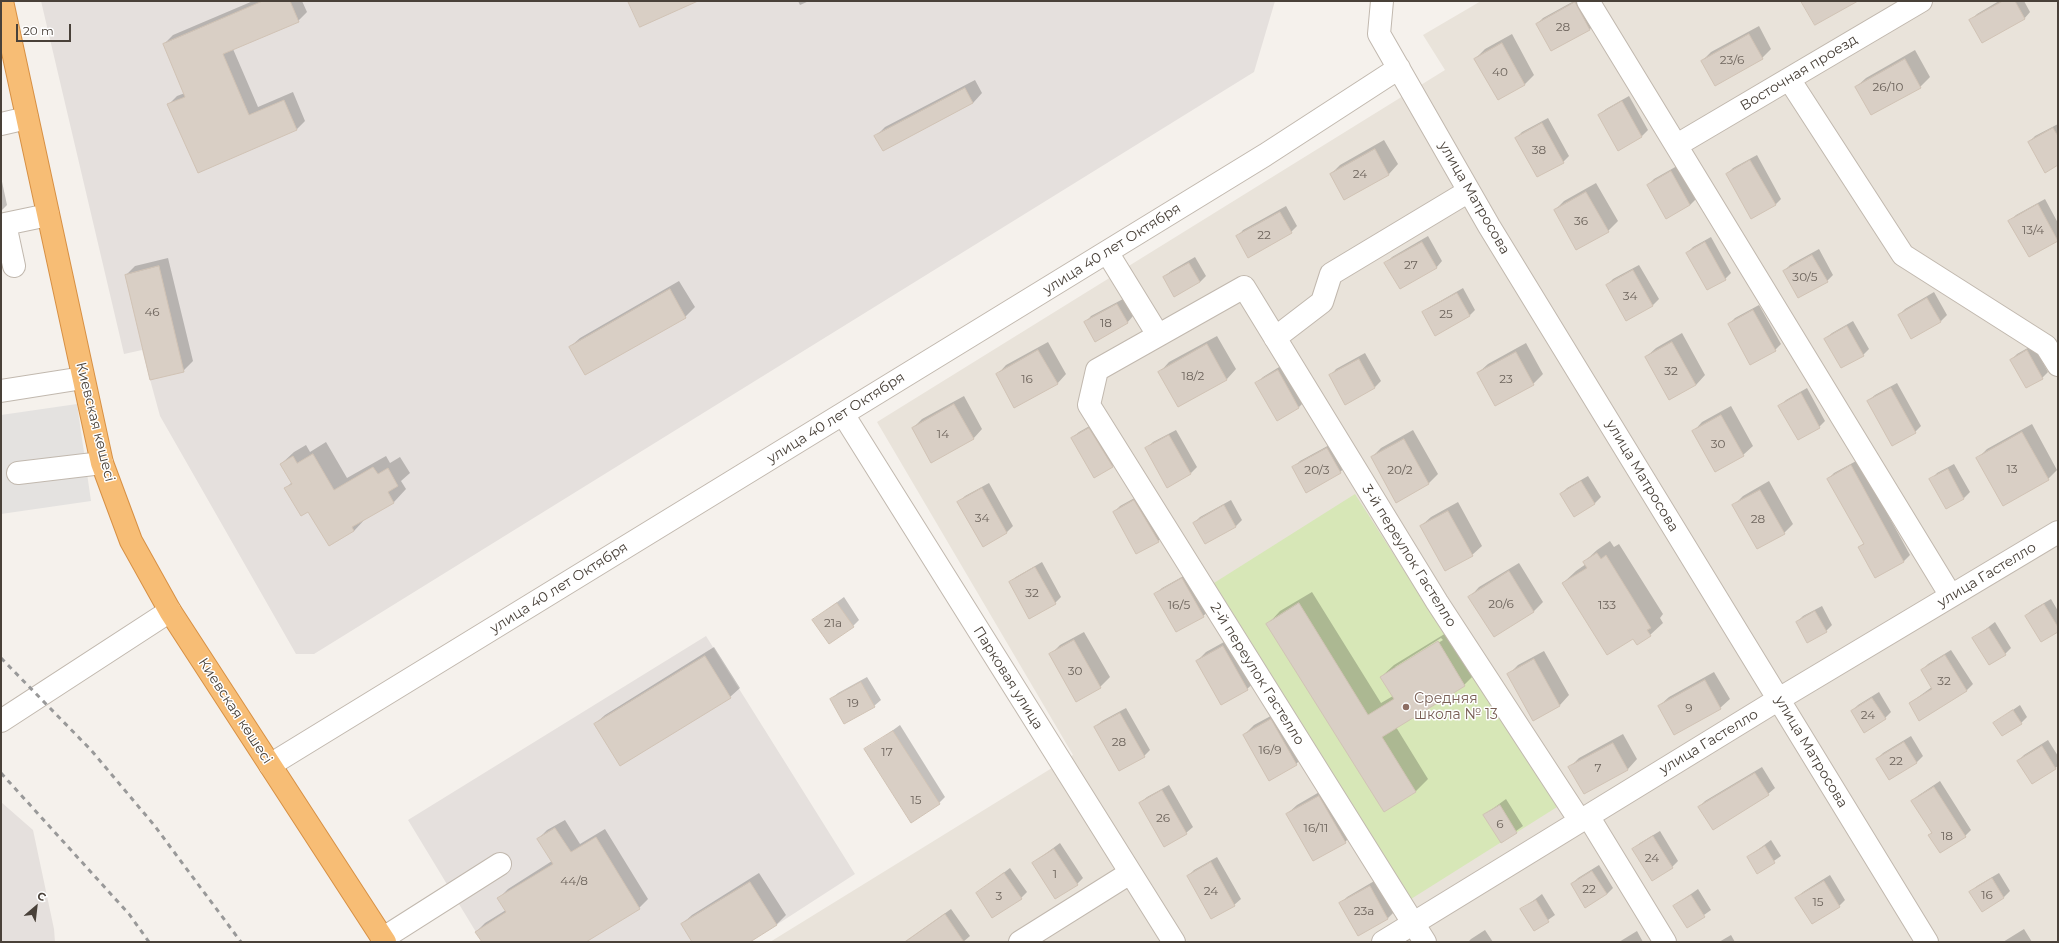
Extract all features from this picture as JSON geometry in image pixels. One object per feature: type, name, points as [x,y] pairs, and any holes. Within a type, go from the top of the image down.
[{"type":"highway","name":"Киевская көшесі","points":[[2,1],[102,463],[131,541],[170,612],[384,940]]},
{"type":"street","name":"улица Матросова","points":[[1382,1],[1379,34],[1469,191],[1927,942]]},
{"type":"street","points":[[1588,1],[1951,596]]},
{"type":"street","name":"Восточная проезд","points":[[1677,145],[1921,1]]},
{"type":"street","name":"улица 40 лет Октября","points":[[270,765],[1265,155],[1399,68]]},
{"type":"street","points":[[1789,79],[1904,255],[2046,346],[2058,365]]},
{"type":"street","points":[[1,124],[27,118]]},
{"type":"street","points":[[1275,338],[1322,302],[1331,274],[1469,191]]},
{"type":"street","points":[[14,266],[5,224],[48,215]]},
{"type":"street","points":[[1107,252],[1158,335]]},
{"type":"street","name":"3-й переулок Гастелло","points":[[1158,335],[1244,287],[1437,602],[1584,819],[1665,942]]},
{"type":"street","name":"2-й переулок Гастелло","points":[[1158,335],[1097,370],[1090,405],[1425,942]]},
{"type":"street","points":[[1,391],[83,378]]},
{"type":"street","name":"Парковая улица","points":[[843,414],[1174,942]]},
{"type":"street","points":[[18,473],[102,463]]},
{"type":"street","name":"улица Гастелло","points":[[1383,942],[1779,700],[2058,532]]},
{"type":"street","points":[[1,721],[170,612]]},
{"type":"street","points":[[384,940],[500,864]]},
{"type":"street","points":[[1020,942],[1130,873]]},
{"type":"shaded area","points":[[41,1],[1275,1],[1254,72],[314,654],[296,654],[160,416],[142,350],[124,354]]},
{"type":"shaded area","points":[[1481,1],[2058,1],[2058,942],[770,942],[1073,755],[877,422],[1445,70],[1423,35]]},
{"type":"shaded area","points":[[77,404],[91,501],[1,514],[1,415]]},
{"type":"shaded area","points":[[706,636],[855,874],[750,942],[482,942],[408,820]]},
{"type":"shaded area","points":[[1,802],[33,830],[54,929],[55,942],[1,942]]},
{"type":"green space","points":[[1355,494],[1435,619],[1445,623],[1557,807],[1411,899],[1214,583]]},
{"type":"building","points":[[263,1],[290,1],[299,22],[223,54],[249,115],[284,100],[297,130],[198,173],[167,104],[185,97],[163,44]]},
{"type":"building","points":[[628,1],[698,1],[640,27]]},
{"type":"building","points":[[1801,1],[1858,1],[1815,25]]},
{"type":"building","points":[[2003,1],[2015,1],[2025,19],[1982,43],[1969,20]]},
{"type":"building","points":[[1575,2],[1590,30],[1551,51],[1536,24]]},
{"type":"building","points":[[1749,34],[1763,59],[1715,86],[1701,61]]},
{"type":"building","points":[[1502,43],[1525,85],[1498,100],[1474,59]]},
{"type":"building","points":[[1905,59],[1921,88],[1871,115],[1855,87]]},
{"type":"building","points":[[965,88],[973,103],[883,151],[874,136]]},
{"type":"building","points":[[1622,101],[1642,137],[1618,151],[1598,115]]},
{"type":"building","points":[[1542,123],[1564,163],[1537,177],[1515,138]]},
{"type":"building","points":[[2053,128],[2058,136],[2058,165],[2045,173],[2028,142]]},
{"type":"building","points":[[1375,149],[1389,175],[1344,200],[1330,174]]},
{"type":"building","points":[[1750,160],[1776,205],[1751,219],[1726,174]]},
{"type":"building","points":[[1671,171],[1690,205],[1666,219],[1647,185]]},
{"type":"building","points":[[1586,192],[1609,232],[1576,250],[1554,210]]},
{"type":"building","points":[[2038,204],[2058,241],[2029,257],[2008,221]]},
{"type":"building","points":[[1280,212],[1292,233],[1248,258],[1236,236]]},
{"type":"building","points":[[1422,242],[1437,268],[1400,289],[1384,263]]},
{"type":"building","points":[[1705,242],[1726,280],[1707,290],[1686,253]]},
{"type":"building","points":[[1812,255],[1828,282],[1798,298],[1783,271]]},
{"type":"building","points":[[1189,263],[1200,282],[1174,297],[1163,277]]},
{"type":"building","points":[[159,266],[184,372],[150,380],[125,275]]},
{"type":"building","points":[[1633,270],[1653,306],[1626,321],[1606,285]]},
{"type":"building","points":[[670,289],[686,318],[585,375],[569,347]]},
{"type":"building","points":[[1457,293],[1470,316],[1435,336],[1422,312]]},
{"type":"building","points":[[1927,298],[1941,322],[1911,339],[1898,315]]},
{"type":"building","points":[[1117,304],[1128,323],[1095,342],[1084,322]]},
{"type":"building","points":[[1753,310],[1776,351],[1750,365],[1728,324]]},
{"type":"building","points":[[1847,326],[1864,356],[1841,368],[1824,339]]},
{"type":"building","points":[[1672,342],[1696,385],[1669,400],[1645,357]]},
{"type":"building","points":[[1207,344],[1227,380],[1178,407],[1158,372]]},
{"type":"building","points":[[1038,350],[1058,384],[1014,408],[996,374]]},
{"type":"building","points":[[2027,350],[2043,379],[2026,388],[2010,360]]},
{"type":"building","points":[[1516,352],[1534,385],[1495,406],[1477,373]]},
{"type":"building","points":[[1359,359],[1375,388],[1345,405],[1329,375]]},
{"type":"building","points":[[1278,370],[1299,408],[1277,421],[1255,383]]},
{"type":"building","points":[[1891,388],[1916,433],[1892,446],[1867,401]]},
{"type":"building","points":[[1801,393],[1820,428],[1798,440],[1778,406]]},
{"type":"building","points":[[954,404],[974,439],[931,463],[912,428]]},
{"type":"building","points":[[1721,415],[1744,456],[1715,472],[1692,431]]},
{"type":"building","points":[[1089,428],[1113,467],[1094,478],[1071,438]]},
{"type":"building","points":[[2022,432],[2049,480],[2003,506],[1976,458]]},
{"type":"building","points":[[1169,435],[1191,474],[1167,488],[1145,448]]},
{"type":"building","points":[[1404,439],[1429,484],[1396,503],[1371,457]]},
{"type":"building","points":[[1327,448],[1341,473],[1306,493],[1292,467]]},
{"type":"building","points":[[313,454],[334,490],[373,467],[378,474],[388,468],[398,486],[388,492],[394,503],[352,527],[354,531],[329,546],[308,512],[301,516],[284,488],[292,484],[280,464],[293,456],[297,463]]},
{"type":"building","points":[[1851,465],[1904,562],[1875,578],[1858,547],[1864,544],[1827,479]]},
{"type":"building","points":[[1948,469],[1964,499],[1946,509],[1929,479]]},
{"type":"building","points":[[1581,481],[1595,504],[1574,517],[1560,494]]},
{"type":"building","points":[[982,488],[1007,533],[983,547],[957,502]]},
{"type":"building","points":[[1760,490],[1785,534],[1757,549],[1732,505]]},
{"type":"building","points":[[1134,500],[1159,542],[1136,554],[1113,512]]},
{"type":"building","points":[[1224,505],[1236,527],[1205,544],[1193,523]]},
{"type":"building","points":[[1448,511],[1473,556],[1445,571],[1420,526]]},
{"type":"building","points":[[1597,553],[1601,559],[1606,555],[1651,628],[1647,630],[1651,636],[1637,645],[1633,639],[1607,655],[1562,583],[1587,568],[1583,562]]},
{"type":"building","points":[[1035,567],[1056,604],[1029,619],[1009,582]]},
{"type":"building","points":[[1509,571],[1534,612],[1494,637],[1468,597]]},
{"type":"building","points":[[1182,578],[1204,617],[1176,632],[1154,594]]},
{"type":"building","points":[[837,603],[854,627],[829,644],[812,620]]},
{"type":"building","name":"Средняя школа № 13","points":[[1299,603],[1368,715],[1394,699],[1380,677],[1438,641],[1465,686],[1382,737],[1416,792],[1384,812],[1266,624]]},
{"type":"building","points":[[2044,604],[2058,627],[2058,632],[2041,642],[2025,616]]},
{"type":"building","points":[[1815,611],[1827,632],[1807,643],[1796,622]]},
{"type":"building","points":[[1989,628],[2006,655],[1989,665],[1972,638]]},
{"type":"building","points":[[1074,640],[1101,688],[1076,702],[1049,654]]},
{"type":"building","points":[[1223,646],[1248,690],[1221,705],[1196,661]]},
{"type":"building","points":[[1945,655],[1967,691],[1919,721],[1909,703],[1932,689],[1921,670]]},
{"type":"building","points":[[705,656],[731,698],[620,766],[594,724]]},
{"type":"building","points":[[1534,659],[1560,706],[1533,721],[1507,674]]},
{"type":"building","points":[[1705,680],[1721,709],[1674,735],[1658,706]]},
{"type":"building","points":[[861,682],[875,707],[844,724],[830,699]]},
{"type":"building","points":[[1872,698],[1886,719],[1864,733],[1851,711]]},
{"type":"building","points":[[2013,710],[2022,724],[2002,736],[1993,723]]},
{"type":"building","points":[[1120,713],[1145,757],[1119,771],[1094,727]]},
{"type":"building","points":[[1271,719],[1297,765],[1269,781],[1243,735]]},
{"type":"building","points":[[893,731],[940,804],[911,823],[864,749]]},
{"type":"building","points":[[1904,742],[1917,763],[1889,780],[1876,759]]},
{"type":"building","points":[[1613,743],[1628,770],[1584,794],[1568,767]]},
{"type":"building","points":[[2042,746],[2056,769],[2032,784],[2017,761]]},
{"type":"building","points":[[1755,773],[1769,795],[1713,830],[1698,807]]},
{"type":"building","points":[[1934,787],[1966,837],[1940,853],[1928,835],[1932,833],[1911,801]]},
{"type":"building","points":[[1162,790],[1187,834],[1164,847],[1139,803]]},
{"type":"building","points":[[1319,796],[1346,843],[1313,861],[1286,814]]},
{"type":"building","points":[[1500,805],[1517,833],[1501,843],[1483,815]]},
{"type":"building","points":[[555,828],[571,852],[596,837],[640,909],[586,942],[482,942],[475,932],[506,912],[497,898],[553,864],[537,839]]},
{"type":"building","points":[[1653,836],[1673,868],[1652,881],[1632,849]]},
{"type":"building","points":[[1765,846],[1775,863],[1757,874],[1747,857]]},
{"type":"building","points":[[1054,849],[1078,885],[1055,899],[1032,863]]},
{"type":"building","points":[[1211,862],[1235,906],[1211,919],[1187,876]]},
{"type":"building","points":[[1592,871],[1607,894],[1585,908],[1571,884]]},
{"type":"building","points":[[1004,873],[1022,899],[992,918],[976,893]]},
{"type":"building","points":[[1992,878],[2004,898],[1982,912],[1969,892]]},
{"type":"building","points":[[1824,881],[1840,907],[1812,924],[1795,898]]},
{"type":"building","points":[[750,882],[777,925],[750,942],[692,942],[681,924]]},
{"type":"building","points":[[1370,886],[1388,919],[1358,936],[1339,903]]},
{"type":"building","points":[[1691,895],[1705,917],[1687,928],[1673,906]]},
{"type":"building","points":[[1536,900],[1549,922],[1534,931],[1520,909]]},
{"type":"building","points":[[945,914],[964,942],[905,942]]},
{"type":"railway","points":[[1,658],[91,750],[154,825],[241,942]]},
{"type":"railway","points":[[1,773],[129,914],[149,942]]},
{"type":"place","name":"Средняя школа № 13","points":[[1406,707]]}]
